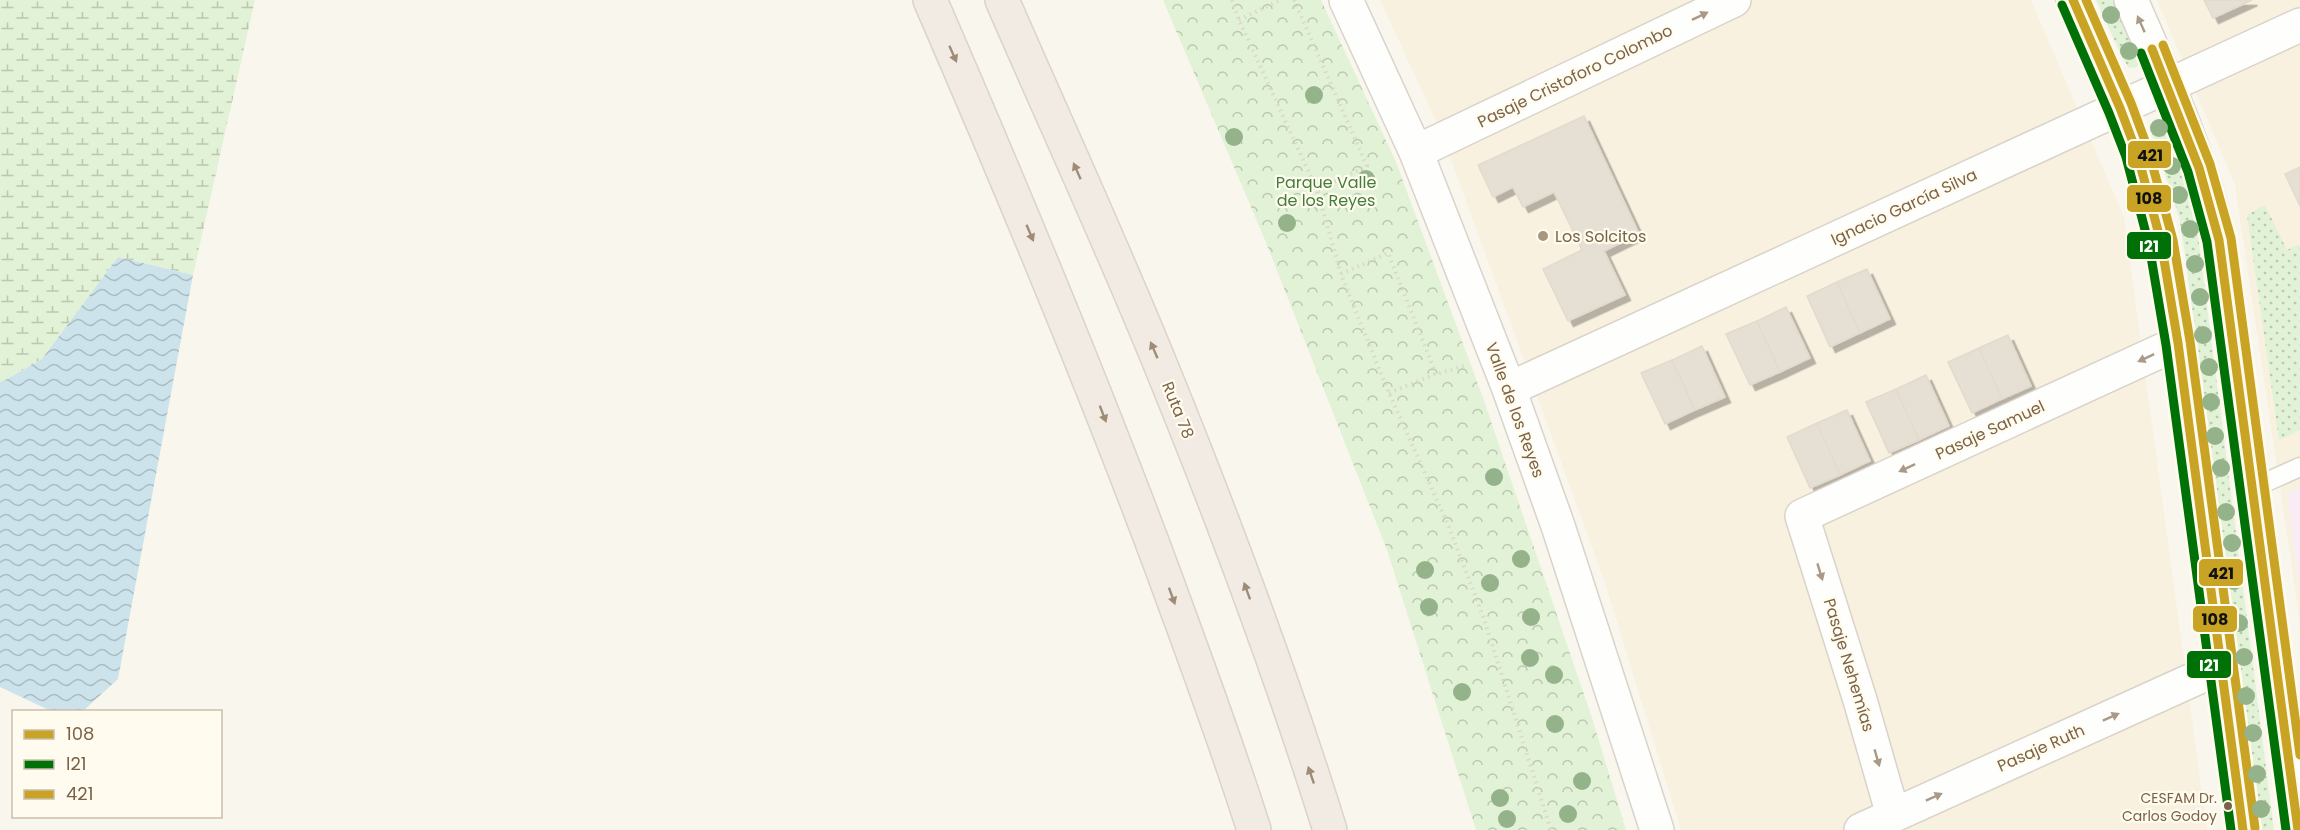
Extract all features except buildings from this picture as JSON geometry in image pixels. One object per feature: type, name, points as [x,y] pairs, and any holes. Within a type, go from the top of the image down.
[{"type":"highway","points":[[930,0],[1061,306],[1193,654],[1254,830]]},
{"type":"highway","name":"Ruta 78","points":[[1002,0],[1169,387],[1225,529],[1277,672],[1330,830]]},
{"type":"street","name":"Valle de los Reyes","points":[[1346,0],[1416,152],[1509,389],[1558,526],[1657,830]]},
{"type":"street","name":"Pasaje Cristoforo Colombo","points":[[1416,152],[1734,0]]},
{"type":"street","points":[[2073,0],[2120,108],[2151,200],[2168,275],[2243,830]]},
{"type":"street","points":[[2131,0],[2192,147],[2213,214],[2223,266],[2298,830]]},
{"type":"street","name":"Ignacio García Silva","points":[[1509,389],[2300,25]]},
{"type":"street","name":"Pasaje Samuel","points":[[1802,516],[2178,343]]},
{"type":"street","name":"Pasaje Nehemías","points":[[1802,516],[1860,700],[1893,815]]},
{"type":"street","name":"Pasaje Ruth","points":[[1861,830],[2221,667]]},
{"type":"lane","points":[[2253,489],[2300,467]]},
{"type":"path","points":[[1232,0],[1317,190],[1341,274],[1389,393],[1449,527],[1484,619],[1551,830]]},
{"type":"path","points":[[1239,20],[1280,0]]},
{"type":"path","points":[[1294,0],[1367,166],[1317,190]]},
{"type":"path","points":[[1341,274],[1388,253],[1436,374]]},
{"type":"path","points":[[1389,393],[1436,374],[1496,357]]},
{"type":"shaded area","points":[[1380,0],[2031,0],[2124,217],[2207,830],[1681,830],[1605,583],[1441,132]]},
{"type":"shaded area","points":[[2157,0],[2300,0],[2300,622],[2235,185]]},
{"type":"shaded area","points":[[2300,488],[2300,590],[2287,494]]},
{"type":"green space","points":[[0,0],[255,0],[193,275],[118,257],[42,359],[0,383]]},
{"type":"green space","name":"Parque Valle de los Reyes","points":[[1163,0],[1321,0],[1396,162],[1482,395],[1592,718],[1626,830],[1476,830],[1387,550],[1265,240]]},
{"type":"green space","points":[[2096,0],[2115,0],[2141,59],[2137,67],[2129,68],[2123,59]]},
{"type":"green space","points":[[2157,121],[2163,123],[2169,134],[2197,228],[2274,830],[2262,830],[2184,247],[2179,217],[2151,131],[2151,125]]},
{"type":"green space","points":[[2265,205],[2287,250],[2300,244],[2300,430],[2279,440],[2247,215]]},
{"type":"water","points":[[118,257],[193,275],[118,679],[84,710],[49,710],[0,687],[0,383],[42,359]]},
{"type":"transit line","name":"108","points":[[2073,0],[2137,153],[2161,242],[2178,343],[2243,830]]},
{"type":"transit line","name":"421","points":[[2086,0],[2131,103],[2148,149],[2173,240],[2190,341],[2255,828]]},
{"type":"transit line","name":"I21","points":[[2062,5],[2126,157],[2149,245],[2166,345],[2231,830]]},
{"type":"transit line","name":"421","points":[[2163,45],[2210,164],[2231,238],[2300,755]]},
{"type":"transit line","name":"108","points":[[2152,49],[2199,168],[2219,240],[2298,830]]},
{"type":"transit line","name":"I21","points":[[2141,53],[2188,172],[2207,242],[2286,830]]},
{"type":"place","name":"Los Solcitos","points":[[1543,236]]},
{"type":"place","name":"CESFAM Dr. Carlos Godoy","points":[[2228,806]]}]
